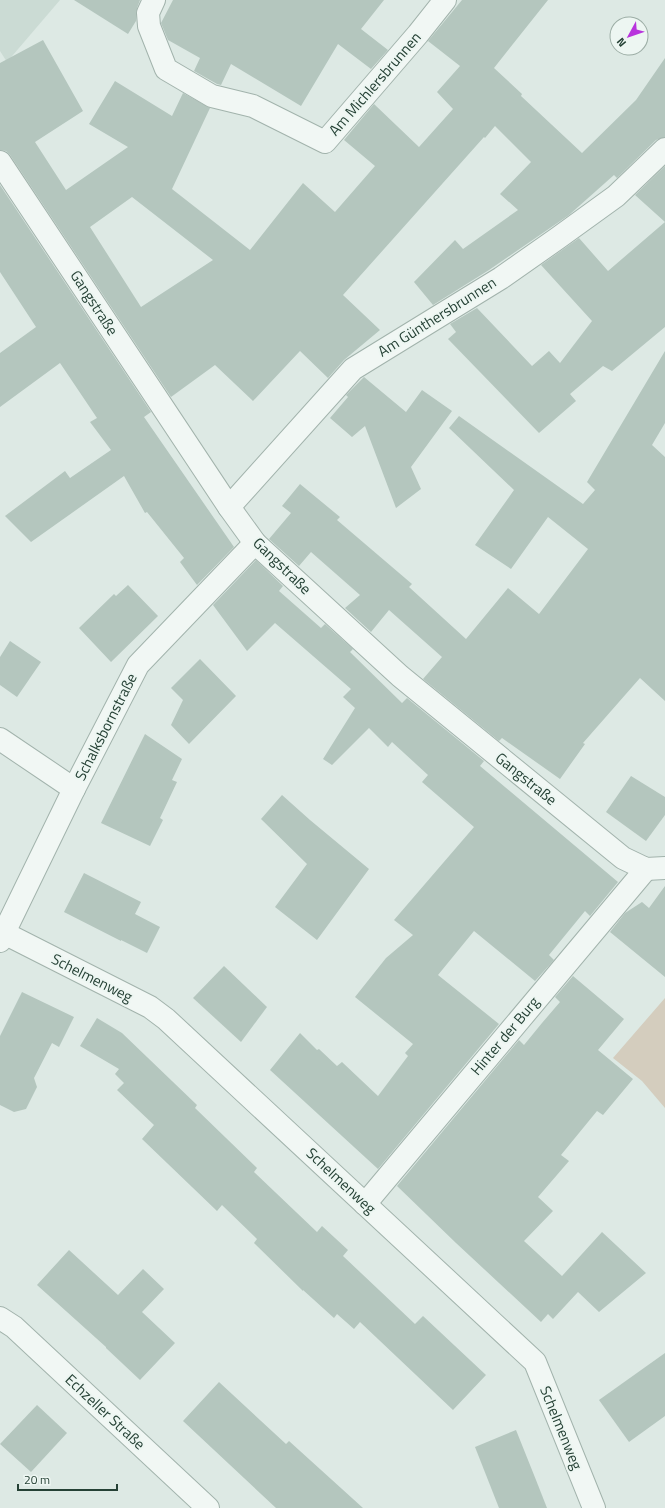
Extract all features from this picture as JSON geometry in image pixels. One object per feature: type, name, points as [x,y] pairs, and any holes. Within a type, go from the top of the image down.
[{"type":"street","name":"Am Michlersbrunnen","points":[[154,0],[148,13],[149,26],[166,69],[212,96],[253,106],[325,142],[418,34],[445,0]]},
{"type":"street","name":"Am Günthersbrunnen","points":[[229,506],[353,370],[501,278],[558,238],[616,196],[665,149]]},
{"type":"street","name":"Gangstraße","points":[[0,162],[255,543],[400,676],[623,858],[655,868]]},
{"type":"street","name":"Schalksbornstraße","points":[[2,937],[74,789],[138,664],[255,543]]},
{"type":"street","points":[[0,739],[74,789]]},
{"type":"street","name":"Hinter der Burg","points":[[365,1204],[655,868]]},
{"type":"street","name":"Schelmenweg","points":[[2,937],[150,1007],[166,1019],[535,1362],[594,1508]]},
{"type":"street","name":"Echzeller Straße","points":[[0,1318],[14,1327],[208,1508]]},
{"type":"shaded area","points":[[0,0],[60,0],[7,62],[0,51]]},
{"type":"shaded area","points":[[665,998],[665,1108],[642,1081],[613,1058]]},
{"type":"building","points":[[74,0],[140,0],[137,8],[136,21],[128,34]]},
{"type":"building","points":[[173,0],[384,0],[361,29],[388,50],[371,69],[338,44],[301,106],[231,64],[221,85],[194,71],[200,58],[168,40],[161,23]]},
{"type":"building","points":[[462,0],[548,0],[494,68],[522,94],[521,96],[582,153],[636,100],[665,58],[665,137],[656,140],[617,178],[614,175],[569,215],[489,270],[433,305],[414,282],[455,240],[463,249],[518,210],[500,194],[531,162],[495,126],[343,295],[380,330],[344,360],[328,378],[300,351],[253,401],[215,365],[171,397],[10,155],[6,151],[0,150],[0,63],[43,40],[83,111],[35,142],[66,190],[128,147],[89,124],[115,81],[172,116],[183,93],[210,108],[172,189],[250,250],[303,183],[335,212],[375,166],[344,140],[374,104],[419,147],[453,109],[437,92],[460,66],[428,41]],"holes":[[[132,197],[213,260],[141,307],[90,227]]]},
{"type":"building","points":[[665,166],[665,222],[635,195]]},
{"type":"building","points":[[0,185],[151,412],[144,417],[234,547],[197,585],[180,562],[184,558],[147,512],[145,513],[124,476],[31,542],[5,516],[65,471],[70,478],[111,450],[90,422],[97,418],[60,363],[0,407],[0,353],[36,327],[0,272]]},
{"type":"building","points":[[665,222],[665,327],[612,371],[603,366],[570,394],[576,401],[539,433],[448,339],[456,332],[450,324],[477,308],[532,366],[549,351],[560,363],[592,321],[541,265],[579,238],[608,271]]},
{"type":"building","points":[[665,351],[665,423],[652,445],[665,457],[665,701],[640,678],[583,743],[585,744],[560,779],[502,738],[499,741],[423,679],[442,657],[389,610],[371,632],[345,608],[360,595],[311,552],[299,566],[269,539],[291,513],[282,506],[300,484],[340,517],[337,520],[412,584],[409,587],[466,639],[508,588],[539,614],[588,549],[548,517],[511,569],[475,545],[514,490],[449,428],[459,416],[583,504],[595,490],[587,482]]},
{"type":"building","points":[[364,377],[406,412],[422,390],[452,411],[411,467],[421,489],[396,508],[365,426],[352,437],[330,418],[348,397],[346,395]]},
{"type":"building","points":[[256,560],[283,586],[279,591],[321,628],[325,624],[353,649],[350,652],[402,703],[407,698],[484,761],[480,766],[618,882],[590,916],[585,911],[549,955],[554,960],[535,981],[474,931],[438,975],[499,1024],[378,1169],[270,1070],[300,1033],[317,1050],[319,1049],[337,1066],[342,1062],[378,1096],[408,1056],[405,1053],[413,1044],[355,997],[386,958],[413,935],[394,920],[474,827],[422,782],[428,775],[392,742],[388,747],[369,728],[332,765],[323,759],[355,708],[343,697],[351,689],[275,623],[247,651],[213,605]]},
{"type":"building","points":[[128,585],[158,616],[111,662],[79,628],[114,594],[116,596]]},
{"type":"building","points":[[10,641],[41,662],[17,697],[0,685],[0,657]]},
{"type":"building","points":[[200,659],[236,696],[189,744],[171,725],[183,700],[171,688]]},
{"type":"building","points":[[145,734],[182,759],[172,780],[177,782],[160,818],[163,820],[150,846],[101,823]]},
{"type":"building","points":[[631,776],[665,797],[665,815],[646,841],[606,812]]},
{"type":"building","points":[[282,795],[369,869],[317,940],[275,907],[307,864],[261,819]]},
{"type":"building","points":[[84,873],[141,902],[135,914],[160,927],[147,953],[64,912]]},
{"type":"building","points":[[665,886],[665,977],[610,932],[625,913],[642,902],[649,908]]},
{"type":"building","points":[[224,966],[267,1007],[241,1042],[193,998]]},
{"type":"building","points":[[573,976],[624,1019],[598,1050],[633,1079],[603,1115],[597,1111],[561,1155],[569,1161],[538,1197],[553,1211],[524,1241],[562,1276],[602,1232],[646,1273],[599,1312],[578,1292],[553,1319],[548,1314],[541,1322],[397,1186],[519,1040],[524,1045],[560,1002],[555,997]]},
{"type":"building","points":[[22,992],[74,1017],[59,1047],[52,1043],[34,1078],[37,1087],[26,1109],[14,1112],[0,1105],[0,1036]]},
{"type":"building","points":[[97,1018],[122,1033],[197,1105],[195,1108],[257,1168],[254,1172],[317,1232],[322,1226],[348,1250],[343,1256],[415,1324],[423,1316],[486,1375],[453,1410],[360,1322],[354,1329],[337,1314],[334,1318],[303,1291],[254,1243],[257,1239],[222,1205],[217,1211],[142,1139],[154,1125],[117,1090],[124,1083],[115,1074],[119,1069],[80,1046]]},
{"type":"building","points":[[69,1250],[118,1295],[143,1269],[164,1289],[142,1312],[175,1343],[140,1380],[106,1347],[37,1285]]},
{"type":"building","points":[[665,1353],[665,1416],[629,1442],[599,1400]]},
{"type":"building","points":[[219,1382],[286,1444],[289,1441],[363,1508],[276,1508],[183,1421]]},
{"type":"building","points":[[37,1405],[67,1433],[31,1472],[0,1444]]},
{"type":"building","points":[[516,1430],[547,1508],[499,1508],[475,1447]]}]
